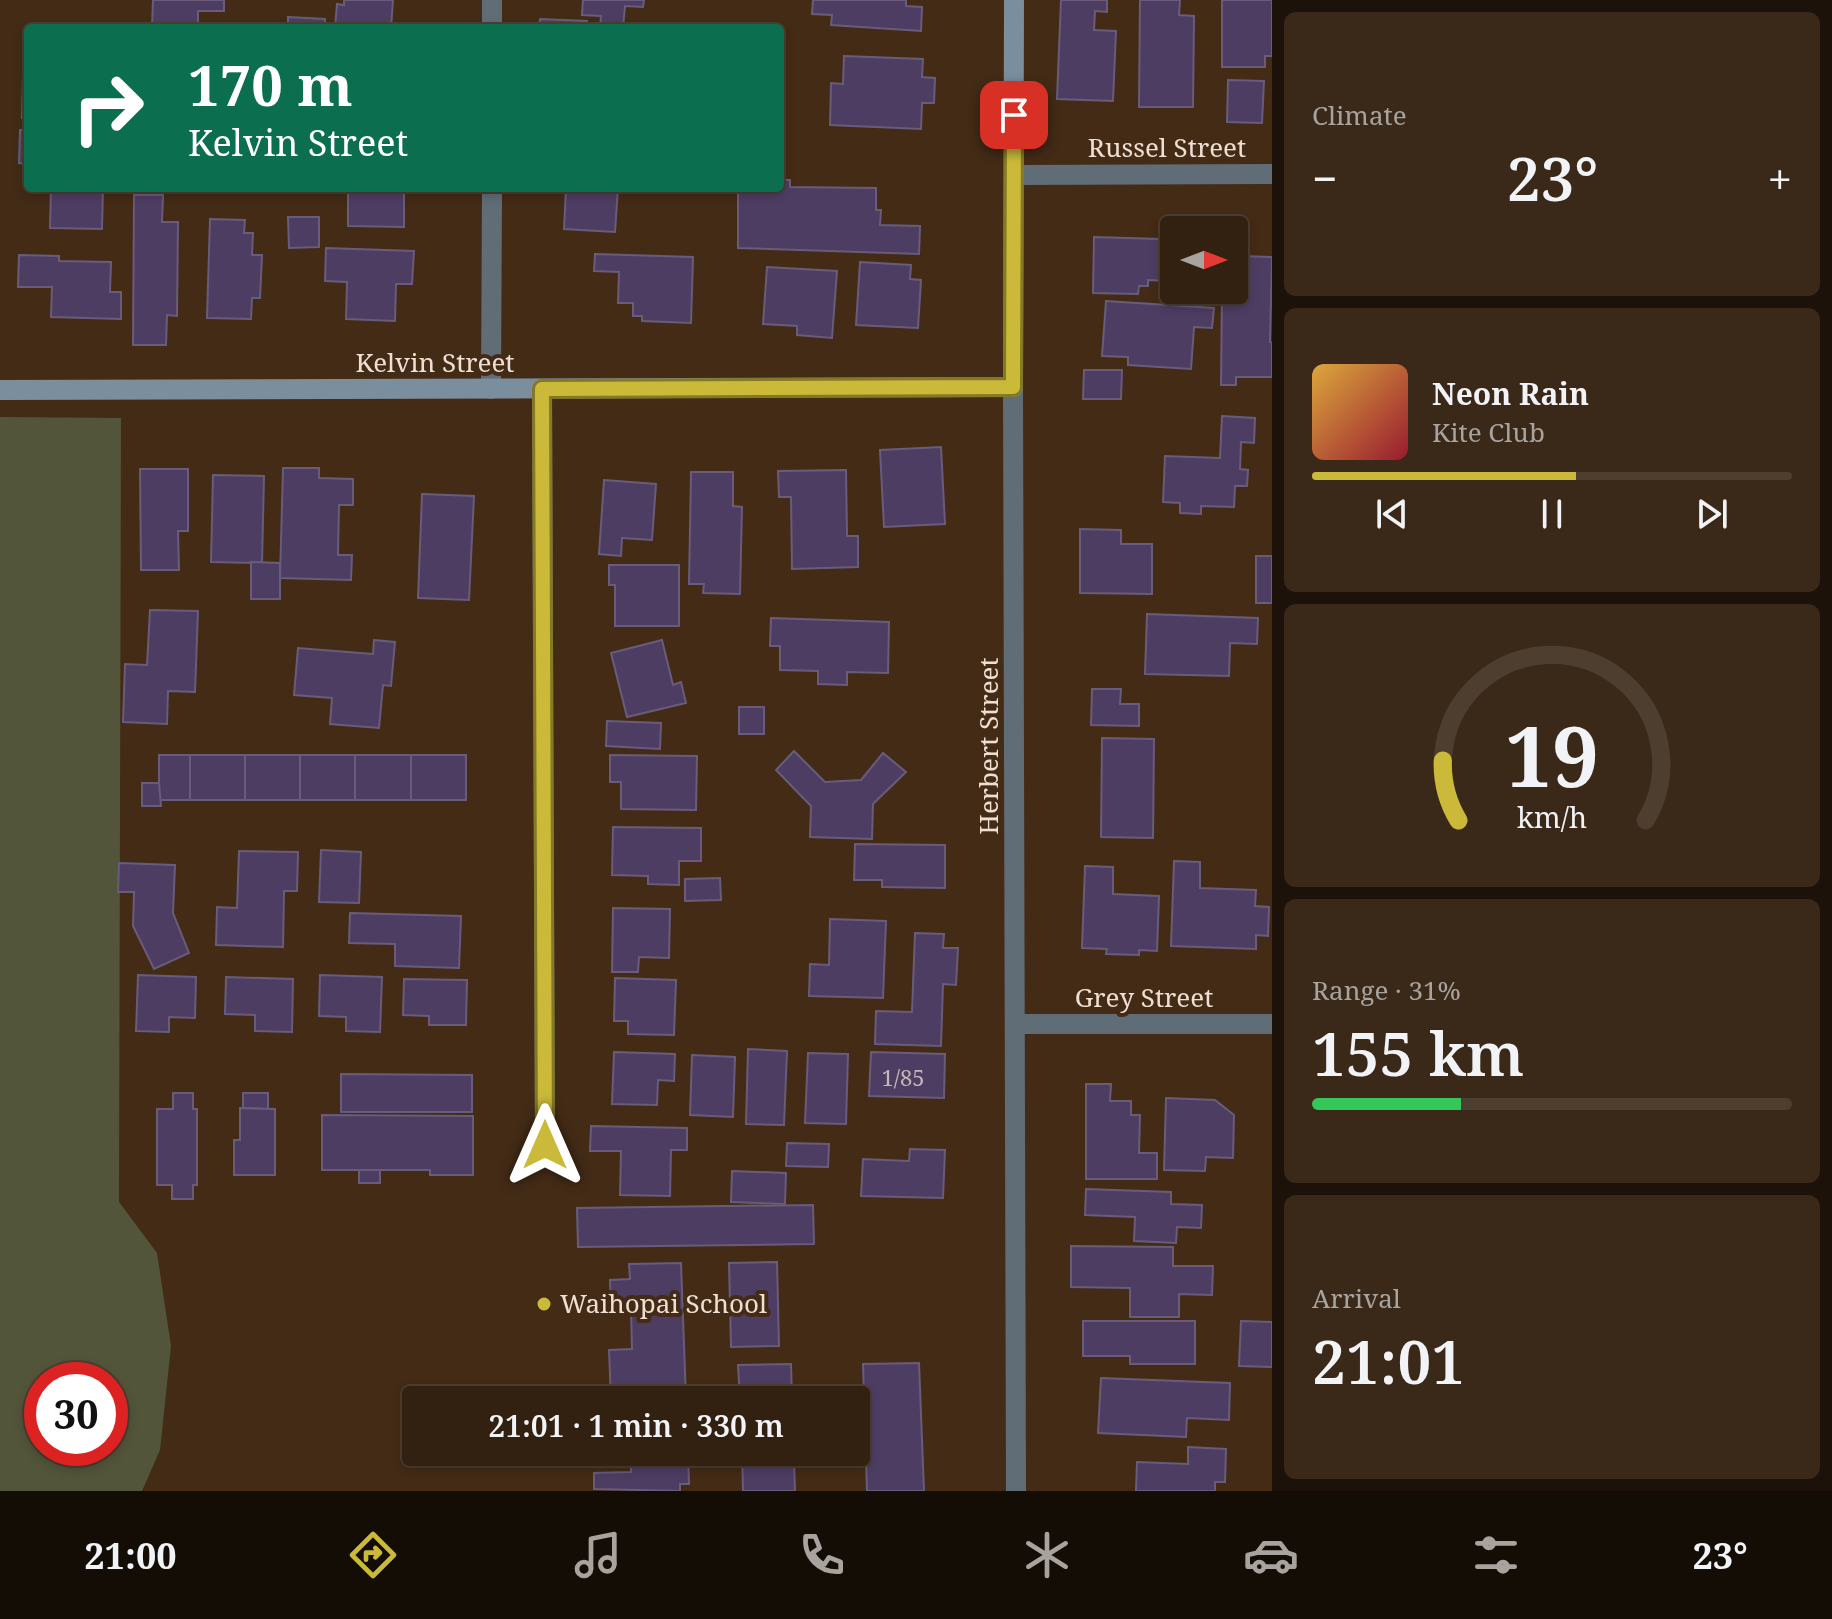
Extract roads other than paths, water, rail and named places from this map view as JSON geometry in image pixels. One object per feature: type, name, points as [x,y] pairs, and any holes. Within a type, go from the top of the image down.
[{"type":"main road","name":"Herbert Street","points":[[1013,387],[1014,0]]},
{"type":"main road","name":"Kelvin Street","points":[[0,390],[1013,387]]},
{"type":"street","points":[[492,0],[492,24]]},
{"type":"street","name":"Russel Street","points":[[1014,175],[1272,174]]},
{"type":"street","points":[[491,389],[492,192]]},
{"type":"street","name":"Herbert Street","points":[[1013,387],[1016,1491]]},
{"type":"street","points":[[542,389],[545,1145]]},
{"type":"street","name":"Grey Street","points":[[1016,1024],[1272,1024]]},
{"type":"place","name":"Waihopai School","points":[[544,1304]]}]
